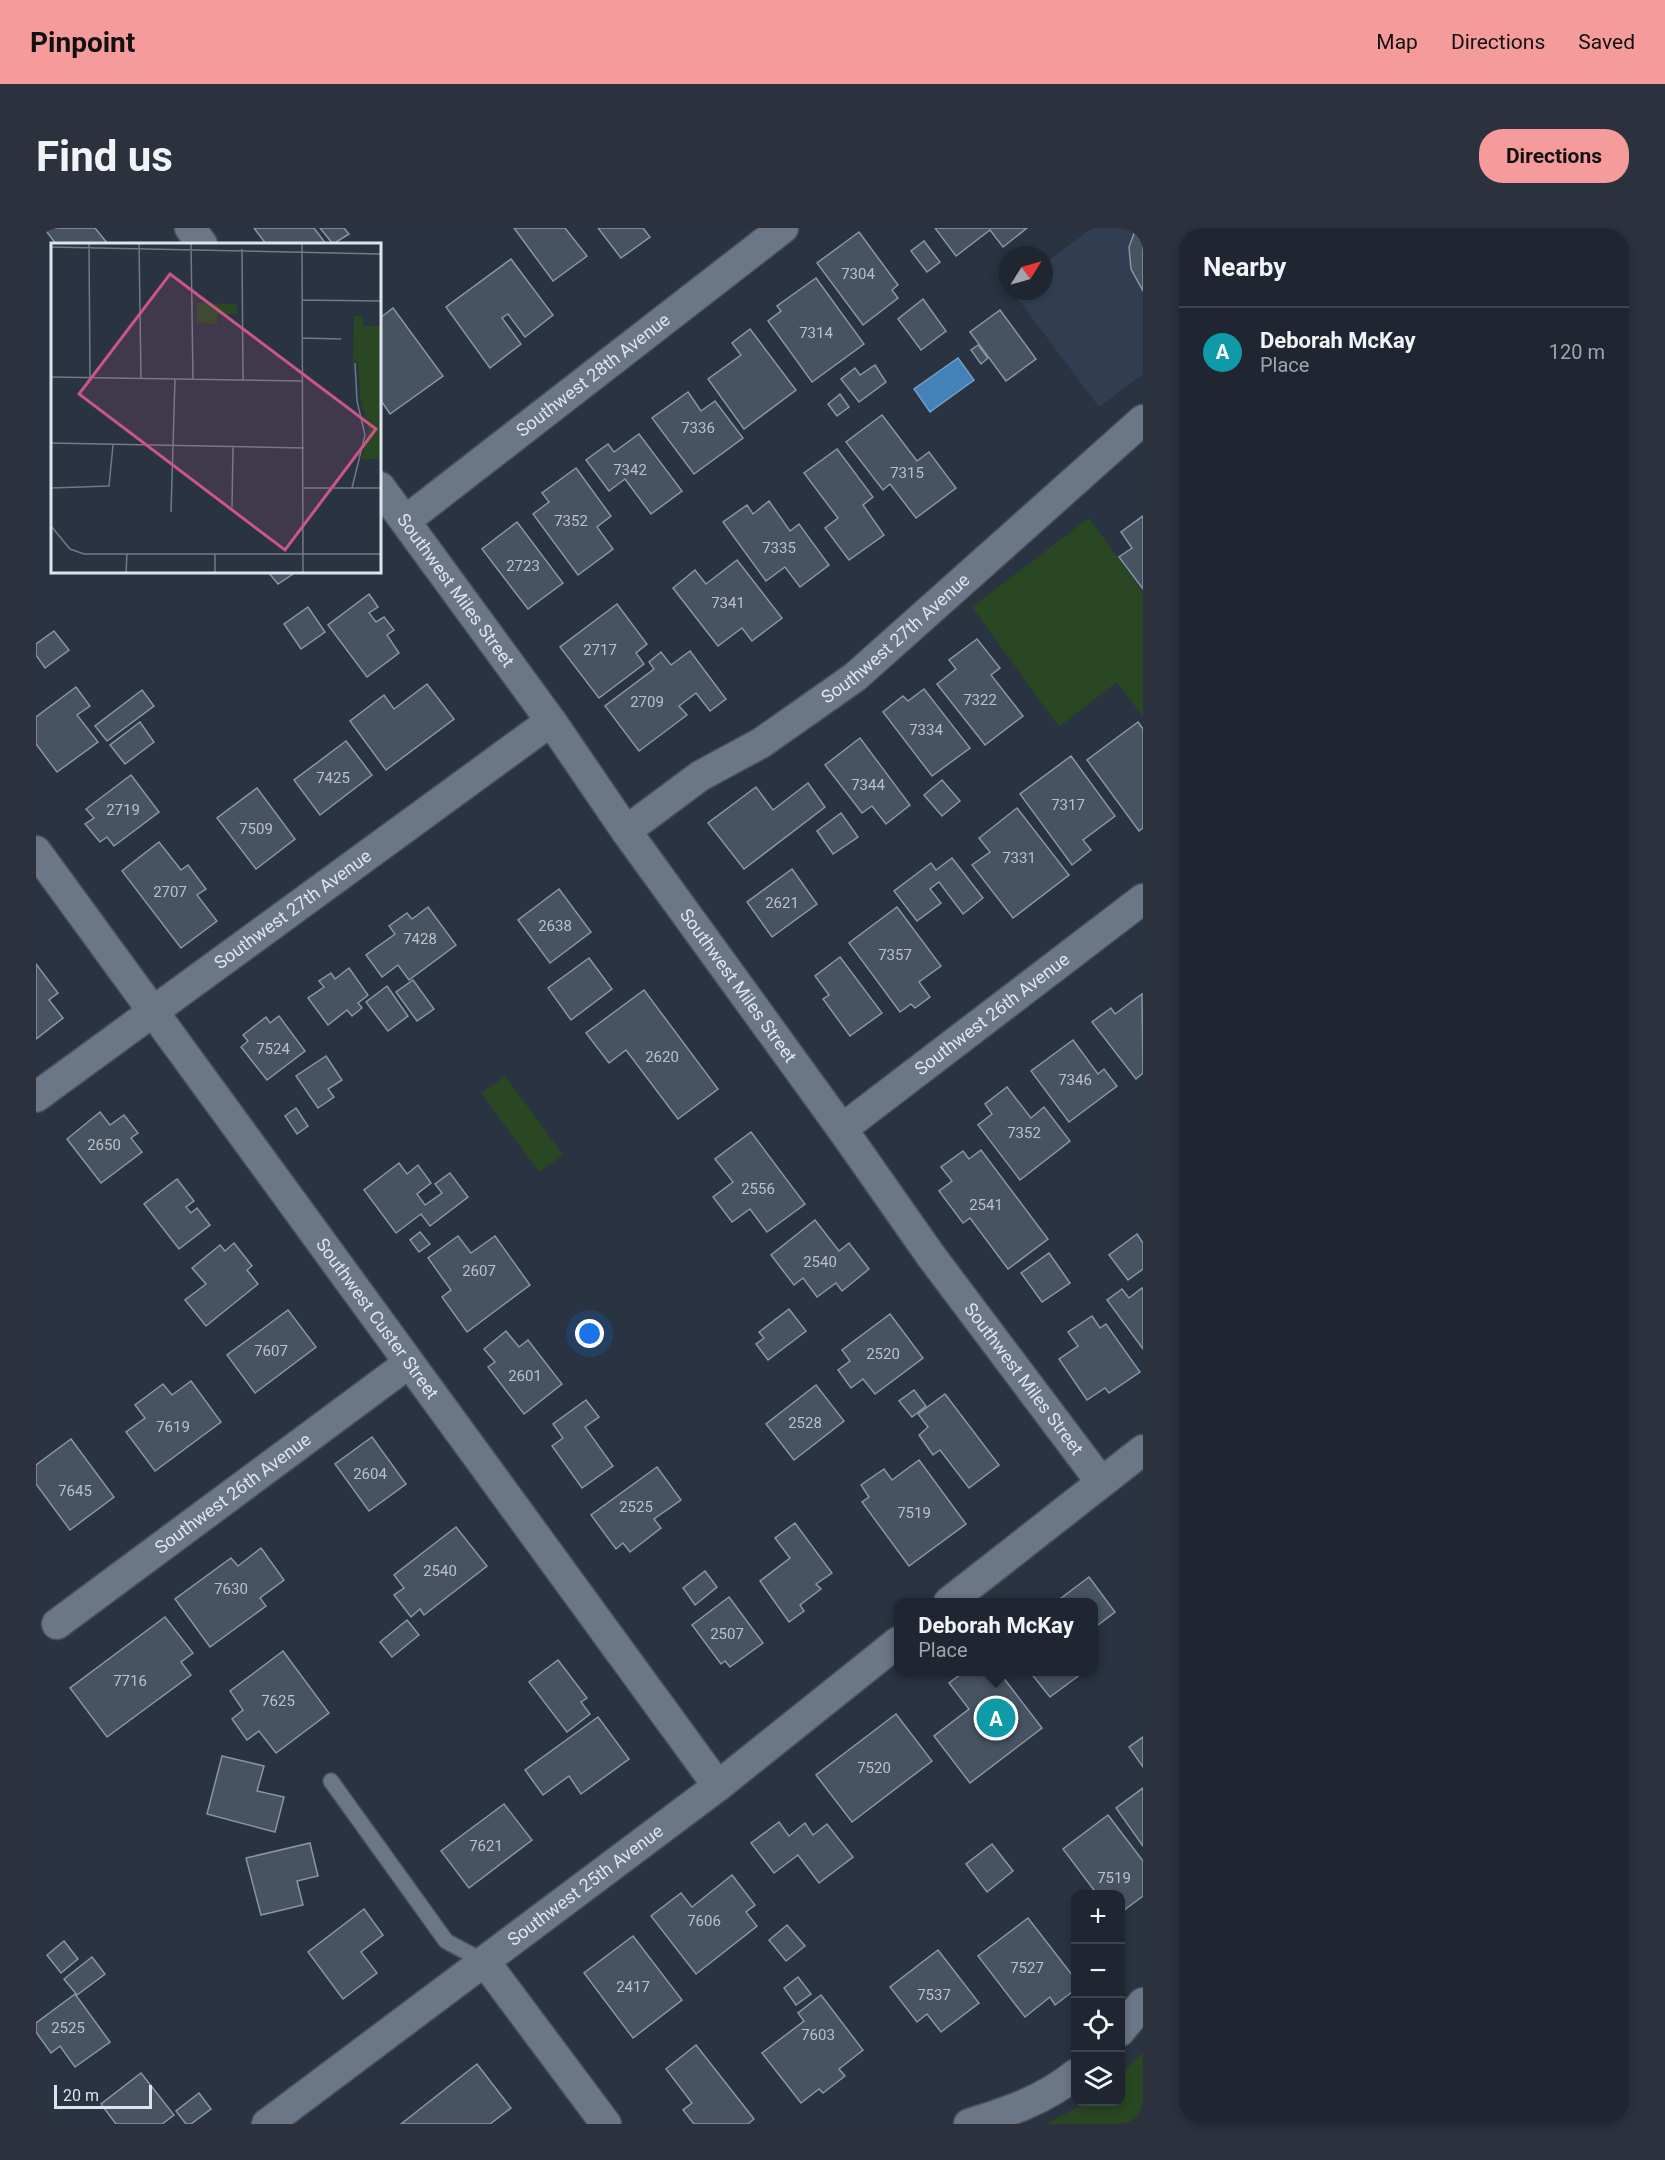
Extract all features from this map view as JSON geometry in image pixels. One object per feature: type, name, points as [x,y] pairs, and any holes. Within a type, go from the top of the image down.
[{"type":"street","points":[[190,228],[201,243]]},
{"type":"street","name":"Southwest 28th Avenue","points":[[405,521],[783,228]]},
{"type":"street","name":"Southwest 27th Avenue","points":[[627,831],[700,776],[761,743],[855,677],[1143,420]]},
{"type":"street","name":"Southwest Miles Street","points":[[381,488],[550,721],[931,1256],[1101,1482]]},
{"type":"street","name":"Southwest 27th Avenue","points":[[36,1097],[550,721]]},
{"type":"street","name":"Southwest Custer Street","points":[[36,851],[718,1786]]},
{"type":"street","name":"Southwest 26th Avenue","points":[[842,1129],[1143,899]]},
{"type":"street","name":"Southwest 26th Avenue","points":[[57,1623],[409,1364]]},
{"type":"street","points":[[954,1598],[1143,1450]]},
{"type":"street","name":"Southwest 25th Avenue","points":[[267,2124],[718,1786],[894,1645]]},
{"type":"street","points":[[485,1962],[606,2124]]},
{"type":"street","points":[[1125,2025],[1143,2003]]},
{"type":"street","points":[[969,2124],[1011,2111],[1043,2097],[1071,2077]]},
{"type":"lane","points":[[331,1781],[446,1941],[485,1962]]},
{"type":"shaded area","points":[[1092,228],[1143,228],[1143,374],[1099,407],[1019,300],[1053,300],[1053,257]]},
{"type":"green space","points":[[1089,518],[1143,592],[1143,717],[1117,682],[1059,727],[972,607]]},
{"type":"green space","points":[[505,1076],[563,1155],[539,1172],[481,1093]]},
{"type":"green space","points":[[1143,2052],[1143,2124],[1046,2124],[1080,2106],[1125,2106],[1125,2070]]},
{"type":"water","points":[[958,358],[974,380],[930,412],[914,389]]},
{"type":"building","points":[[44,228],[95,228],[107,243],[55,243]]},
{"type":"building","points":[[254,228],[314,228],[325,243],[265,243]]},
{"type":"building","points":[[320,228],[344,228],[349,234],[332,243]]},
{"type":"building","points":[[514,228],[565,228],[587,256],[553,281]]},
{"type":"building","points":[[598,228],[643,228],[650,237],[621,258]]},
{"type":"building","points":[[935,228],[1027,228],[1004,246],[990,230],[956,256]]},
{"type":"building","points":[[1136,228],[1143,228],[1143,291],[1131,269],[1129,247]]},
{"type":"building","points":[[859,232],[898,285],[892,290],[898,298],[863,325],[817,263]]},
{"type":"building","points":[[924,241],[940,262],[927,272],[911,251]]},
{"type":"building","points":[[511,259],[553,315],[525,337],[508,314],[502,318],[521,344],[490,368],[446,307]]},
{"type":"building","points":[[816,278],[864,344],[812,382],[768,321],[781,311],[777,306]]},
{"type":"building","points":[[923,299],[946,331],[921,350],[898,319]]},
{"type":"building","points":[[393,308],[443,376],[390,414],[381,400],[381,317]]},
{"type":"building","points":[[1000,310],[1036,359],[1006,381],[970,332]]},
{"type":"building","points":[[750,329],[796,390],[744,429],[708,379],[741,355],[732,343]]},
{"type":"building","points":[[978,345],[988,358],[981,364],[971,350]]},
{"type":"building","points":[[875,365],[886,382],[859,402],[841,379],[855,368],[860,375]]},
{"type":"building","points":[[688,392],[701,411],[715,401],[743,438],[694,474],[652,418]]},
{"type":"building","points":[[840,394],[849,407],[837,416],[828,404]]},
{"type":"building","points":[[882,415],[917,461],[929,452],[956,488],[916,518],[890,484],[883,490],[846,442]]},
{"type":"building","points":[[639,434],[682,491],[651,514],[625,479],[609,491],[586,460],[608,444],[614,452]]},
{"type":"building","points":[[837,449],[873,497],[863,505],[884,535],[849,560],[825,528],[838,518],[804,473]]},
{"type":"building","points":[[576,468],[611,516],[597,527],[613,549],[578,575],[533,514],[549,502],[542,493]]},
{"type":"building","points":[[769,501],[790,531],[799,524],[829,565],[800,587],[785,567],[766,581],[723,522],[747,505],[753,514]]},
{"type":"building","points":[[1143,516],[1143,589],[1119,557],[1132,548],[1121,532]]},
{"type":"building","points":[[517,522],[563,583],[528,609],[482,549]]},
{"type":"building","points":[[737,560],[782,618],[752,641],[742,628],[718,646],[673,588],[695,570],[706,584]]},
{"type":"building","points":[[269,573],[294,573],[278,584]]},
{"type":"building","points":[[369,594],[378,607],[369,613],[376,622],[384,617],[394,630],[387,635],[399,653],[367,677],[328,625]]},
{"type":"building","points":[[617,604],[647,644],[636,653],[644,664],[599,698],[560,647]]},
{"type":"building","points":[[308,607],[325,632],[301,649],[284,624]]},
{"type":"building","points":[[54,631],[69,650],[45,668],[36,655],[36,644]]},
{"type":"building","points":[[977,639],[1000,668],[991,675],[1023,716],[985,745],[937,684],[956,669],[949,660]]},
{"type":"building","points":[[690,651],[726,699],[710,711],[696,693],[679,706],[687,715],[639,751],[605,706],[654,669],[649,662],[661,652],[671,665]]},
{"type":"building","points":[[427,684],[454,719],[386,770],[350,721],[384,695],[394,709]]},
{"type":"building","points":[[76,687],[90,706],[77,715],[98,742],[57,772],[36,744],[36,717]]},
{"type":"building","points":[[924,689],[970,748],[932,776],[883,712],[903,696],[908,701]]},
{"type":"building","points":[[142,690],[154,706],[107,741],[95,726]]},
{"type":"building","points":[[140,722],[154,742],[125,764],[110,745]]},
{"type":"building","points":[[1138,722],[1143,729],[1143,828],[1139,831],[1087,760]]},
{"type":"building","points":[[860,738],[910,805],[886,824],[872,806],[862,813],[825,765]]},
{"type":"building","points":[[346,741],[372,775],[320,815],[294,780]]},
{"type":"building","points":[[1071,756],[1115,816],[1083,840],[1091,850],[1072,865],[1020,794]]},
{"type":"building","points":[[131,775],[159,812],[114,846],[107,837],[100,842],[85,824],[94,818],[86,809]]},
{"type":"building","points":[[942,780],[960,801],[942,816],[924,795]]},
{"type":"building","points":[[808,783],[825,807],[744,869],[708,823],[756,787],[773,810]]},
{"type":"building","points":[[257,788],[295,839],[256,869],[217,818]]},
{"type":"building","points":[[1017,808],[1069,875],[1013,918],[972,865],[990,852],[979,838]]},
{"type":"building","points":[[841,813],[858,837],[833,854],[817,831]]},
{"type":"building","points":[[159,842],[181,870],[188,865],[206,889],[197,895],[217,921],[181,948],[122,871]]},
{"type":"building","points":[[952,858],[983,898],[963,914],[939,882],[930,889],[941,903],[917,921],[894,891],[931,863],[936,870]]},
{"type":"building","points":[[792,869],[817,904],[772,937],[747,902]]},
{"type":"building","points":[[559,889],[591,932],[550,963],[518,920]]},
{"type":"building","points":[[428,907],[456,945],[409,980],[398,965],[382,977],[366,955],[395,934],[389,926],[407,913],[412,919]]},
{"type":"building","points":[[897,907],[941,966],[919,982],[930,997],[915,1008],[911,1004],[900,1012],[849,943]]},
{"type":"building","points":[[840,957],[882,1013],[850,1036],[823,999],[829,995],[815,976]]},
{"type":"building","points":[[589,958],[612,989],[571,1020],[548,988]]},
{"type":"building","points":[[36,964],[58,993],[49,1000],[63,1018],[36,1039]]},
{"type":"building","points":[[349,968],[368,995],[358,1003],[362,1008],[352,1016],[347,1010],[328,1025],[308,998],[324,987],[319,981],[331,973],[335,979]]},
{"type":"building","points":[[413,980],[434,1009],[417,1021],[396,992]]},
{"type":"building","points":[[387,986],[408,1016],[388,1031],[366,1002]]},
{"type":"building","points":[[644,990],[718,1089],[678,1119],[626,1050],[609,1063],[586,1033]]},
{"type":"building","points":[[1142,994],[1143,1073],[1136,1079],[1092,1022],[1111,1008],[1115,1014]]},
{"type":"building","points":[[279,1016],[305,1051],[267,1080],[241,1047],[248,1041],[243,1035],[266,1017],[270,1023]]},
{"type":"building","points":[[1073,1040],[1098,1074],[1104,1069],[1117,1086],[1069,1122],[1031,1071]]},
{"type":"building","points":[[326,1056],[342,1080],[328,1089],[334,1097],[318,1108],[296,1076]]},
{"type":"building","points":[[1007,1087],[1031,1118],[1044,1107],[1070,1141],[1020,1180],[978,1125],[992,1114],[985,1104]]},
{"type":"building","points":[[296,1108],[308,1126],[297,1134],[285,1116]]},
{"type":"building","points":[[100,1112],[110,1125],[124,1115],[138,1133],[131,1138],[142,1152],[101,1183],[67,1139]]},
{"type":"building","points":[[751,1132],[805,1204],[767,1232],[750,1209],[732,1222],[713,1197],[733,1182],[715,1159]]},
{"type":"building","points":[[981,1150],[1048,1239],[1008,1269],[970,1218],[963,1223],[939,1191],[952,1181],[941,1167],[963,1151],[969,1159]]},
{"type":"building","points":[[399,1163],[407,1174],[418,1165],[431,1183],[417,1194],[425,1205],[442,1193],[435,1184],[450,1173],[468,1197],[430,1226],[421,1214],[396,1233],[364,1190]]},
{"type":"building","points":[[177,1179],[194,1201],[186,1207],[191,1213],[197,1208],[210,1225],[179,1249],[144,1204]]},
{"type":"building","points":[[815,1220],[839,1251],[849,1243],[869,1269],[842,1291],[836,1283],[817,1297],[803,1278],[794,1285],[771,1255]]},
{"type":"building","points":[[420,1232],[430,1244],[419,1252],[410,1240]]},
{"type":"building","points":[[1137,1234],[1143,1243],[1143,1269],[1128,1280],[1109,1255]]},
{"type":"building","points":[[458,1236],[471,1253],[495,1236],[530,1285],[467,1332],[442,1297],[451,1290],[428,1258]]},
{"type":"building","points":[[234,1243],[252,1266],[247,1270],[258,1284],[206,1326],[185,1300],[206,1284],[192,1268],[220,1245],[225,1251]]},
{"type":"building","points":[[1049,1253],[1070,1283],[1042,1302],[1021,1273]]},
{"type":"building","points":[[1142,1288],[1143,1349],[1107,1300],[1122,1289],[1129,1298]]},
{"type":"building","points":[[789,1309],[806,1331],[768,1360],[756,1344],[764,1338],[759,1332]]},
{"type":"building","points":[[288,1310],[316,1347],[255,1393],[227,1355]]},
{"type":"building","points":[[890,1314],[923,1358],[875,1394],[863,1379],[851,1388],[838,1370],[850,1361],[842,1350]]},
{"type":"building","points":[[1092,1316],[1100,1328],[1106,1324],[1140,1372],[1109,1393],[1105,1388],[1087,1400],[1059,1359],[1078,1346],[1068,1332]]},
{"type":"building","points":[[506,1331],[519,1347],[528,1340],[562,1384],[524,1414],[488,1367],[495,1362],[484,1349]]},
{"type":"building","points":[[191,1381],[221,1422],[155,1471],[126,1432],[145,1418],[135,1405],[163,1384],[172,1395]]},
{"type":"building","points":[[816,1385],[844,1421],[794,1460],[766,1424]]},
{"type":"building","points":[[914,1390],[926,1406],[912,1417],[899,1401]]},
{"type":"building","points":[[945,1394],[999,1465],[969,1488],[940,1450],[933,1455],[919,1435],[928,1427],[918,1414]]},
{"type":"building","points":[[586,1400],[599,1417],[585,1427],[613,1466],[582,1488],[552,1446],[563,1438],[553,1424]]},
{"type":"building","points":[[372,1437],[406,1484],[369,1511],[335,1464]]},
{"type":"building","points":[[71,1439],[114,1497],[70,1530],[36,1484],[36,1465]]},
{"type":"building","points":[[919,1460],[966,1524],[909,1566],[862,1502],[869,1497],[861,1485],[884,1469],[892,1480]]},
{"type":"building","points":[[657,1467],[681,1500],[654,1519],[661,1528],[630,1552],[623,1543],[616,1549],[591,1515]]},
{"type":"building","points":[[795,1523],[832,1573],[816,1584],[821,1589],[800,1605],[804,1611],[789,1622],[760,1581],[790,1558],[775,1538]]},
{"type":"building","points":[[456,1527],[487,1566],[424,1615],[420,1609],[411,1617],[394,1595],[404,1588],[394,1575]]},
{"type":"building","points":[[261,1548],[284,1580],[260,1598],[266,1606],[210,1647],[175,1599],[231,1558],[238,1566]]},
{"type":"building","points":[[705,1571],[717,1587],[695,1605],[683,1588]]},
{"type":"building","points":[[1089,1577],[1115,1612],[1098,1625],[1098,1598],[1061,1598]]},
{"type":"building","points":[[729,1597],[763,1643],[730,1667],[725,1661],[721,1664],[692,1625]]},
{"type":"building","points":[[165,1617],[193,1653],[181,1662],[191,1675],[107,1737],[70,1688]]},
{"type":"building","points":[[407,1620],[419,1635],[392,1657],[380,1642]]},
{"type":"building","points":[[283,1651],[329,1713],[276,1753],[259,1731],[247,1740],[232,1719],[243,1710],[230,1691]]},
{"type":"building","points":[[558,1660],[587,1698],[581,1702],[590,1714],[567,1732],[529,1682]]},
{"type":"building","points":[[959,1676],[1002,1676],[1042,1728],[970,1783],[934,1736],[969,1709],[949,1683]]},
{"type":"building","points":[[1033,1676],[1078,1676],[1050,1697]]},
{"type":"building","points":[[896,1714],[932,1761],[852,1822],[816,1775]]},
{"type":"building","points":[[598,1717],[629,1759],[581,1794],[569,1776],[543,1795],[525,1770]]},
{"type":"building","points":[[1143,1737],[1143,1767],[1129,1747]]},
{"type":"building","points":[[222,1756],[264,1766],[257,1791],[284,1797],[275,1832],[207,1814]]},
{"type":"building","points":[[1143,1788],[1143,1846],[1116,1808]]},
{"type":"building","points":[[504,1804],[532,1840],[469,1888],[441,1851]]},
{"type":"building","points":[[1108,1815],[1143,1861],[1143,1896],[1125,1909],[1125,1890],[1094,1890],[1063,1849]]},
{"type":"building","points":[[779,1822],[789,1836],[805,1823],[813,1835],[827,1824],[853,1857],[819,1883],[798,1855],[774,1873],[751,1843]]},
{"type":"building","points":[[310,1843],[318,1876],[297,1881],[303,1905],[261,1915],[246,1858]]},
{"type":"building","points":[[992,1844],[1013,1871],[987,1892],[966,1864]]},
{"type":"building","points":[[732,1875],[755,1905],[746,1912],[757,1926],[696,1974],[651,1916],[681,1893],[692,1907]]},
{"type":"building","points":[[364,1909],[383,1935],[361,1952],[377,1973],[343,1999],[308,1952]]},
{"type":"building","points":[[1028,1918],[1071,1974],[1071,1993],[1055,2005],[1050,1997],[1025,2017],[978,1956]]},
{"type":"building","points":[[787,1925],[805,1946],[786,1961],[769,1940]]},
{"type":"building","points":[[633,1936],[682,2000],[633,2038],[584,1973]]},
{"type":"building","points":[[64,1941],[78,1959],[61,1973],[47,1955]]},
{"type":"building","points":[[938,1950],[979,2003],[941,2032],[927,2014],[917,2022],[890,1987]]},
{"type":"building","points":[[92,1957],[105,1974],[77,1995],[64,1979]]},
{"type":"building","points":[[798,1977],[811,1994],[796,2005],[784,1988]]},
{"type":"building","points":[[75,1994],[110,2042],[75,2067],[60,2046],[51,2053],[36,2032],[36,2023]]},
{"type":"building","points":[[821,1995],[863,2050],[839,2069],[845,2076],[823,2093],[819,2089],[801,2103],[762,2053],[804,2021],[798,2013]]},
{"type":"building","points":[[696,2045],[754,2119],[748,2124],[694,2124],[683,2110],[692,2103],[666,2069]]},
{"type":"building","points":[[477,2064],[511,2108],[490,2124],[401,2124]]},
{"type":"building","points":[[141,2073],[174,2115],[162,2124],[116,2124],[101,2104]]},
{"type":"building","points":[[199,2093],[211,2109],[191,2124],[186,2124],[176,2111]]},
{"type":"place","name":"Deborah McKay","points":[[996,1718]]}]
